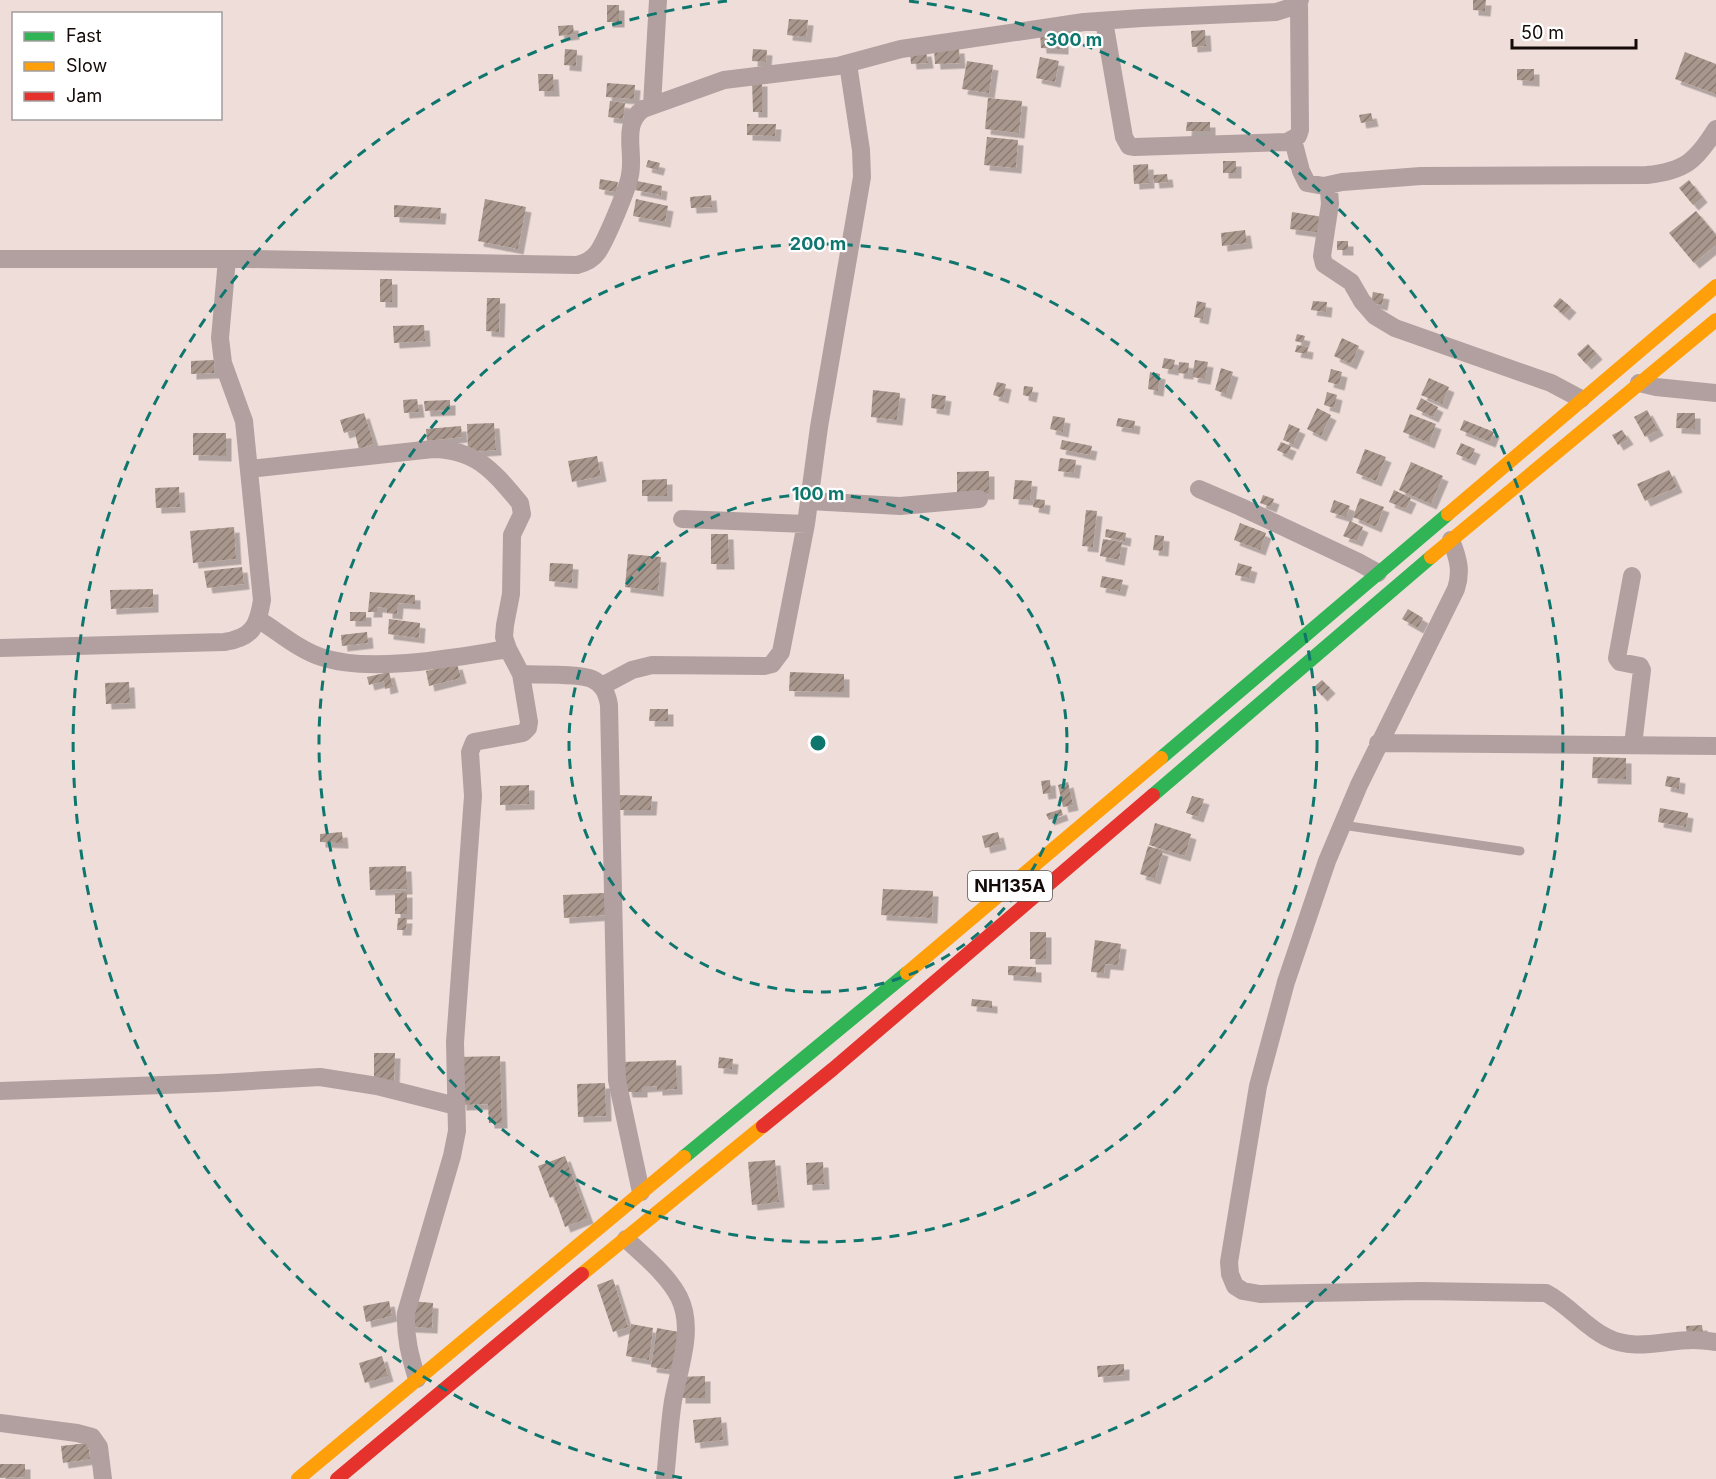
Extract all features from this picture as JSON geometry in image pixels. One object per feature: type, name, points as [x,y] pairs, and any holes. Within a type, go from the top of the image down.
[{"type":"highway","name":"NH135A","points":[[298,1479],[641,1192],[861,1012],[1716,286]]},
{"type":"highway","name":"NH135A","points":[[337,1479],[833,1069],[1451,540],[1716,320]]},
{"type":"street","points":[[652,105],[658,0]]},
{"type":"street","points":[[1104,21],[1124,137],[1129,146],[1244,144],[1293,140],[1298,136],[1300,130],[1300,1]]},
{"type":"street","points":[[0,259],[227,259],[578,265],[586,263],[598,252],[628,182],[631,168],[630,129],[632,121],[636,114],[652,105],[724,80],[848,64],[901,49],[1104,21],[1267,13],[1285,10],[1300,1]]},
{"type":"street","points":[[602,686],[632,670],[652,664],[764,666],[772,664],[781,652],[806,524],[819,427],[862,177],[861,150],[848,64]]},
{"type":"street","points":[[1293,140],[1306,183],[1324,186],[1342,182],[1421,176],[1666,173],[1678,170],[1691,162],[1705,147],[1716,129]]},
{"type":"street","points":[[1324,186],[1329,190],[1331,197],[1322,261],[1326,267],[1351,282],[1362,301],[1375,316],[1395,328],[1551,383],[1581,399]]},
{"type":"street","points":[[0,648],[224,642],[244,637],[259,620],[262,600],[244,421],[220,351],[227,259]]},
{"type":"street","points":[[1640,382],[1665,388],[1716,393]]},
{"type":"street","points":[[249,469],[448,449],[468,454],[496,475],[522,508],[521,518],[512,535],[511,594],[504,637],[525,688],[528,728],[523,733],[474,742],[470,752],[473,796],[455,1042],[457,1131],[453,1156],[406,1313],[405,1333],[417,1379]]},
{"type":"street","points":[[1199,489],[1358,562],[1377,573]]},
{"type":"street","points":[[809,501],[900,506],[980,499]]},
{"type":"street","points":[[682,519],[806,524]]},
{"type":"street","points":[[1451,540],[1460,570],[1456,589],[1378,743],[1342,825],[1327,861],[1286,982],[1258,1086],[1229,1262],[1230,1274],[1234,1286],[1242,1291],[1260,1294],[1421,1291],[1546,1293],[1560,1300],[1604,1337],[1619,1343],[1642,1345],[1693,1340],[1716,1342]]},
{"type":"street","points":[[1632,576],[1617,658],[1620,662],[1637,664],[1642,670],[1633,745]]},
{"type":"street","points":[[259,620],[303,649],[346,664],[415,662],[508,649]]},
{"type":"street","points":[[521,674],[591,678],[602,686],[607,694],[617,1080],[641,1192]]},
{"type":"street","points":[[1378,743],[1716,746]]},
{"type":"street","points":[[0,1091],[320,1077],[377,1086],[456,1106]]},
{"type":"street","points":[[626,1239],[664,1276],[679,1296],[685,1314],[687,1328],[673,1402],[665,1479]]},
{"type":"street","points":[[0,1423],[92,1437],[99,1447],[103,1479]]},
{"type":"lane","points":[[1342,825],[1520,851]]},
{"type":"building","points":[[1473,0],[1486,0],[1485,11],[1473,10]]},
{"type":"building","points":[[607,5],[619,5],[619,22],[607,22]]},
{"type":"building","points":[[789,19],[808,20],[806,37],[787,35]]},
{"type":"building","points":[[573,25],[574,34],[559,36],[558,26]]},
{"type":"building","points":[[1205,30],[1206,46],[1192,47],[1191,31]]},
{"type":"building","points":[[1040,32],[1063,32],[1063,49],[1041,48]]},
{"type":"building","points":[[959,48],[960,63],[935,64],[934,49]]},
{"type":"building","points":[[565,49],[577,50],[576,66],[564,65]]},
{"type":"building","points":[[753,49],[767,50],[766,62],[752,61]]},
{"type":"building","points":[[926,51],[928,63],[911,64],[910,52]]},
{"type":"building","points":[[1685,52],[1716,64],[1716,94],[1675,79]]},
{"type":"building","points":[[1040,57],[1059,61],[1055,82],[1036,78]]},
{"type":"building","points":[[967,61],[993,65],[989,93],[962,89]]},
{"type":"building","points":[[1517,69],[1534,69],[1534,81],[1517,80]]},
{"type":"building","points":[[538,74],[553,74],[554,91],[539,91]]},
{"type":"building","points":[[752,81],[762,81],[762,112],[753,112]]},
{"type":"building","points":[[607,83],[635,85],[634,99],[606,97]]},
{"type":"building","points":[[988,98],[1022,101],[1019,133],[985,129]]},
{"type":"building","points":[[610,101],[625,103],[623,119],[608,117]]},
{"type":"building","points":[[1371,113],[1373,121],[1361,123],[1359,115]]},
{"type":"building","points":[[1187,122],[1210,122],[1210,131],[1186,131]]},
{"type":"building","points":[[747,124],[776,124],[775,136],[747,135]]},
{"type":"building","points":[[987,137],[1018,140],[1016,168],[984,165]]},
{"type":"building","points":[[648,160],[660,163],[658,170],[646,167]]},
{"type":"building","points":[[1223,161],[1236,161],[1236,173],[1223,173]]},
{"type":"building","points":[[1148,164],[1149,183],[1134,184],[1133,165]]},
{"type":"building","points":[[1167,174],[1168,182],[1154,183],[1153,175]]},
{"type":"building","points":[[600,179],[618,182],[616,192],[599,189]]},
{"type":"building","points":[[1689,180],[1702,197],[1693,205],[1679,188]]},
{"type":"building","points":[[637,181],[662,186],[661,195],[635,190]]},
{"type":"building","points":[[711,195],[712,207],[691,208],[690,197]]},
{"type":"building","points":[[485,199],[526,207],[518,249],[478,241]]},
{"type":"building","points":[[636,199],[668,206],[665,222],[633,216]]},
{"type":"building","points":[[394,205],[441,208],[440,219],[394,217]]},
{"type":"building","points":[[1696,211],[1716,235],[1716,245],[1694,263],[1669,233]]},
{"type":"building","points":[[1292,212],[1323,217],[1321,233],[1290,229]]},
{"type":"building","points":[[1245,230],[1247,243],[1222,246],[1221,233]]},
{"type":"building","points":[[1337,241],[1348,241],[1348,250],[1337,250]]},
{"type":"building","points":[[380,279],[392,279],[392,302],[380,302]]},
{"type":"building","points":[[1373,292],[1384,294],[1382,305],[1371,303]]},
{"type":"building","points":[[487,298],[500,298],[499,332],[486,331]]},
{"type":"building","points":[[1560,298],[1571,307],[1564,315],[1553,306]]},
{"type":"building","points":[[1197,301],[1206,303],[1203,319],[1194,317]]},
{"type":"building","points":[[1313,301],[1327,302],[1326,312],[1311,310]]},
{"type":"building","points":[[424,325],[425,341],[394,343],[393,326]]},
{"type":"building","points":[[1297,334],[1305,336],[1303,343],[1295,341]]},
{"type":"building","points":[[1342,338],[1359,346],[1351,364],[1334,356]]},
{"type":"building","points":[[1588,344],[1597,354],[1586,364],[1577,354]]},
{"type":"building","points":[[1297,345],[1308,347],[1307,354],[1295,352]]},
{"type":"building","points":[[1164,358],[1175,360],[1173,370],[1162,368]]},
{"type":"building","points":[[214,360],[214,373],[191,374],[191,361]]},
{"type":"building","points":[[1195,360],[1208,362],[1205,379],[1192,377]]},
{"type":"building","points":[[1179,362],[1189,363],[1188,374],[1178,373]]},
{"type":"building","points":[[1221,368],[1233,372],[1226,394],[1215,390]]},
{"type":"building","points":[[1331,369],[1342,372],[1339,385],[1328,382]]},
{"type":"building","points":[[1150,372],[1160,374],[1158,391],[1148,389]]},
{"type":"building","points":[[1429,378],[1449,387],[1442,404],[1421,395]]},
{"type":"building","points":[[997,382],[1006,384],[1003,398],[993,395]]},
{"type":"building","points":[[1024,386],[1033,387],[1031,397],[1023,395]]},
{"type":"building","points":[[873,390],[900,393],[897,420],[871,417]]},
{"type":"building","points":[[1327,392],[1337,395],[1334,408],[1324,405]]},
{"type":"building","points":[[932,394],[946,396],[944,410],[931,408]]},
{"type":"building","points":[[1421,398],[1438,407],[1433,417],[1416,409]]},
{"type":"building","points":[[417,399],[419,412],[404,413],[403,400]]},
{"type":"building","points":[[450,400],[450,410],[425,411],[424,401]]},
{"type":"building","points":[[1317,408],[1331,415],[1321,436],[1307,429]]},
{"type":"building","points":[[1647,410],[1658,430],[1645,437],[1634,417]]},
{"type":"building","points":[[364,413],[374,444],[359,449],[354,430],[344,433],[340,420]]},
{"type":"building","points":[[1677,413],[1695,413],[1695,429],[1676,428]]},
{"type":"building","points":[[1410,414],[1436,424],[1429,443],[1403,432]]},
{"type":"building","points":[[1053,416],[1065,418],[1063,432],[1050,429]]},
{"type":"building","points":[[1118,418],[1135,421],[1134,429],[1116,426]]},
{"type":"building","points":[[1464,420],[1494,432],[1490,442],[1460,430]]},
{"type":"building","points":[[494,423],[496,450],[468,452],[467,424]]},
{"type":"building","points":[[1289,424],[1300,429],[1293,444],[1283,440]]},
{"type":"building","points":[[461,426],[462,437],[427,441],[426,429]]},
{"type":"building","points":[[1622,430],[1628,439],[1618,445],[1612,435]]},
{"type":"building","points":[[193,433],[226,433],[226,456],[193,455]]},
{"type":"building","points":[[1062,440],[1092,446],[1090,455],[1060,449]]},
{"type":"building","points":[[1281,442],[1291,446],[1287,455],[1277,450]]},
{"type":"building","points":[[1461,443],[1475,449],[1470,460],[1456,454]]},
{"type":"building","points":[[1365,449],[1386,457],[1376,481],[1356,473]]},
{"type":"building","points":[[597,456],[601,476],[572,482],[568,461]]},
{"type":"building","points":[[1060,458],[1076,460],[1074,473],[1058,471]]},
{"type":"building","points":[[1411,462],[1443,476],[1431,504],[1399,490]]},
{"type":"building","points":[[1669,470],[1677,487],[1645,501],[1637,484]]},
{"type":"building","points":[[989,471],[989,494],[957,495],[957,472]]},
{"type":"building","points":[[667,479],[667,496],[642,496],[642,480]]},
{"type":"building","points":[[1015,480],[1032,481],[1030,500],[1013,499]]},
{"type":"building","points":[[179,487],[180,507],[156,508],[155,488]]},
{"type":"building","points":[[1394,490],[1411,498],[1406,509],[1389,502]]},
{"type":"building","points":[[1263,495],[1274,499],[1271,507],[1260,503]]},
{"type":"building","points":[[1360,498],[1384,507],[1376,527],[1353,517]]},
{"type":"building","points":[[1034,499],[1045,500],[1044,509],[1033,507]]},
{"type":"building","points":[[1334,500],[1350,506],[1346,517],[1330,512]]},
{"type":"building","points":[[1086,510],[1097,511],[1093,547],[1082,546]]},
{"type":"building","points":[[1350,521],[1363,527],[1357,541],[1343,536]]},
{"type":"building","points":[[1240,523],[1266,533],[1260,550],[1234,540]]},
{"type":"building","points":[[234,527],[236,559],[193,563],[190,531]]},
{"type":"building","points":[[1106,529],[1126,533],[1125,541],[1105,537]]},
{"type":"building","points":[[711,534],[728,534],[729,564],[711,564]]},
{"type":"building","points":[[1155,535],[1164,536],[1163,551],[1153,550]]},
{"type":"building","points":[[1103,539],[1122,542],[1119,560],[1100,556]]},
{"type":"building","points":[[628,554],[661,557],[658,591],[625,587]]},
{"type":"building","points":[[550,563],[573,564],[572,583],[549,581]]},
{"type":"building","points":[[1238,563],[1252,567],[1249,578],[1235,575]]},
{"type":"building","points":[[242,567],[244,584],[207,588],[204,571]]},
{"type":"building","points":[[1102,576],[1123,580],[1120,591],[1100,587]]},
{"type":"building","points":[[153,589],[153,607],[111,609],[110,590]]},
{"type":"building","points":[[370,592],[415,595],[415,604],[398,603],[397,614],[387,613],[387,608],[377,607],[377,612],[368,612]]},
{"type":"building","points":[[1408,609],[1423,618],[1418,628],[1402,619]]},
{"type":"building","points":[[350,612],[366,612],[366,621],[350,621]]},
{"type":"building","points":[[389,619],[420,623],[419,638],[388,634]]},
{"type":"building","points":[[367,632],[368,643],[342,646],[341,635]]},
{"type":"building","points":[[457,664],[461,678],[429,686],[426,671]]},
{"type":"building","points":[[389,672],[393,687],[385,689],[384,681],[369,685],[367,677]]},
{"type":"building","points":[[790,672],[844,674],[844,692],[789,691]]},
{"type":"building","points":[[1322,680],[1330,688],[1322,696],[1314,687]]},
{"type":"building","points":[[129,682],[130,703],[106,704],[105,683]]},
{"type":"building","points":[[650,709],[668,709],[668,721],[649,721]]},
{"type":"building","points":[[1593,757],[1626,758],[1626,779],[1592,778]]},
{"type":"building","points":[[1667,776],[1680,778],[1679,789],[1665,786]]},
{"type":"building","points":[[1050,780],[1051,793],[1043,794],[1041,781]]},
{"type":"building","points":[[1068,782],[1073,805],[1063,807],[1058,785]]},
{"type":"building","points":[[529,785],[529,804],[500,805],[500,786]]},
{"type":"building","points":[[619,795],[652,796],[651,810],[618,810]]},
{"type":"building","points":[[1192,796],[1204,799],[1198,817],[1186,813]]},
{"type":"building","points":[[1660,808],[1688,813],[1686,827],[1658,822]]},
{"type":"building","points":[[1061,809],[1063,815],[1049,820],[1046,814]]},
{"type":"building","points":[[1155,823],[1191,834],[1185,856],[1149,845]]},
{"type":"building","points":[[342,832],[343,843],[320,842],[320,834]]},
{"type":"building","points":[[998,832],[1001,844],[985,848],[982,836]]},
{"type":"building","points":[[1148,846],[1163,851],[1155,879],[1140,874]]},
{"type":"building","points":[[406,866],[407,889],[370,890],[369,867]]},
{"type":"building","points":[[883,889],[933,891],[932,918],[881,915]]},
{"type":"building","points":[[407,892],[407,914],[395,914],[395,893]]},
{"type":"building","points":[[604,893],[606,915],[564,918],[563,895]]},
{"type":"building","points":[[398,918],[407,918],[406,930],[397,930]]},
{"type":"building","points":[[1030,932],[1046,932],[1046,959],[1030,959]]},
{"type":"building","points":[[1095,940],[1121,944],[1118,965],[1105,964],[1104,973],[1091,972]]},
{"type":"building","points":[[1008,966],[1036,967],[1036,977],[1008,975]]},
{"type":"building","points":[[972,999],[992,1001],[992,1008],[971,1006]]},
{"type":"building","points":[[374,1053],[395,1053],[394,1083],[374,1083]]},
{"type":"building","points":[[500,1056],[502,1123],[489,1123],[488,1104],[461,1105],[459,1057]]},
{"type":"building","points":[[719,1057],[733,1059],[732,1069],[718,1068]]},
{"type":"building","points":[[676,1060],[677,1089],[657,1090],[657,1086],[642,1087],[642,1092],[627,1092],[622,1062]]},
{"type":"building","points":[[605,1083],[606,1116],[578,1117],[577,1084]]},
{"type":"building","points":[[565,1156],[588,1218],[565,1227],[554,1196],[550,1198],[538,1166]]},
{"type":"building","points":[[775,1160],[779,1202],[752,1205],[748,1162]]},
{"type":"building","points":[[823,1162],[824,1184],[807,1185],[806,1163]]},
{"type":"building","points":[[613,1279],[628,1327],[613,1332],[597,1285]]},
{"type":"building","points":[[389,1301],[392,1316],[366,1322],[363,1306]]},
{"type":"building","points":[[410,1301],[433,1303],[432,1328],[409,1327]]},
{"type":"building","points":[[631,1324],[653,1328],[649,1360],[626,1356]]},
{"type":"building","points":[[1702,1325],[1703,1334],[1687,1335],[1686,1326]]},
{"type":"building","points":[[657,1328],[679,1332],[673,1370],[651,1367]]},
{"type":"building","points":[[382,1356],[388,1376],[365,1383],[359,1363]]},
{"type":"building","points":[[1124,1364],[1124,1375],[1098,1377],[1097,1366]]},
{"type":"building","points":[[705,1376],[705,1398],[680,1398],[680,1377]]},
{"type":"building","points":[[721,1417],[723,1440],[695,1443],[693,1420]]},
{"type":"building","points":[[88,1443],[90,1459],[63,1463],[61,1446]]},
{"type":"building","points":[[0,1464],[25,1464],[25,1477],[0,1478]]},
{"type":"traffic: fast","points":[[1161,758],[1448,514]]},
{"type":"traffic: fast","points":[[1153,795],[1431,557]]},
{"type":"traffic: fast","points":[[684,1157],[907,973]]},
{"type":"traffic: slow","points":[[1448,514],[1716,286]]},
{"type":"traffic: slow","points":[[1431,557],[1716,320]]},
{"type":"traffic: slow","points":[[907,973],[1161,758]]},
{"type":"traffic: slow","points":[[582,1274],[763,1126]]},
{"type":"traffic: slow","points":[[298,1479],[684,1157]]},
{"type":"traffic: jam","points":[[763,1126],[833,1069],[1153,795]]},
{"type":"traffic: jam","points":[[337,1479],[582,1274]]}]
